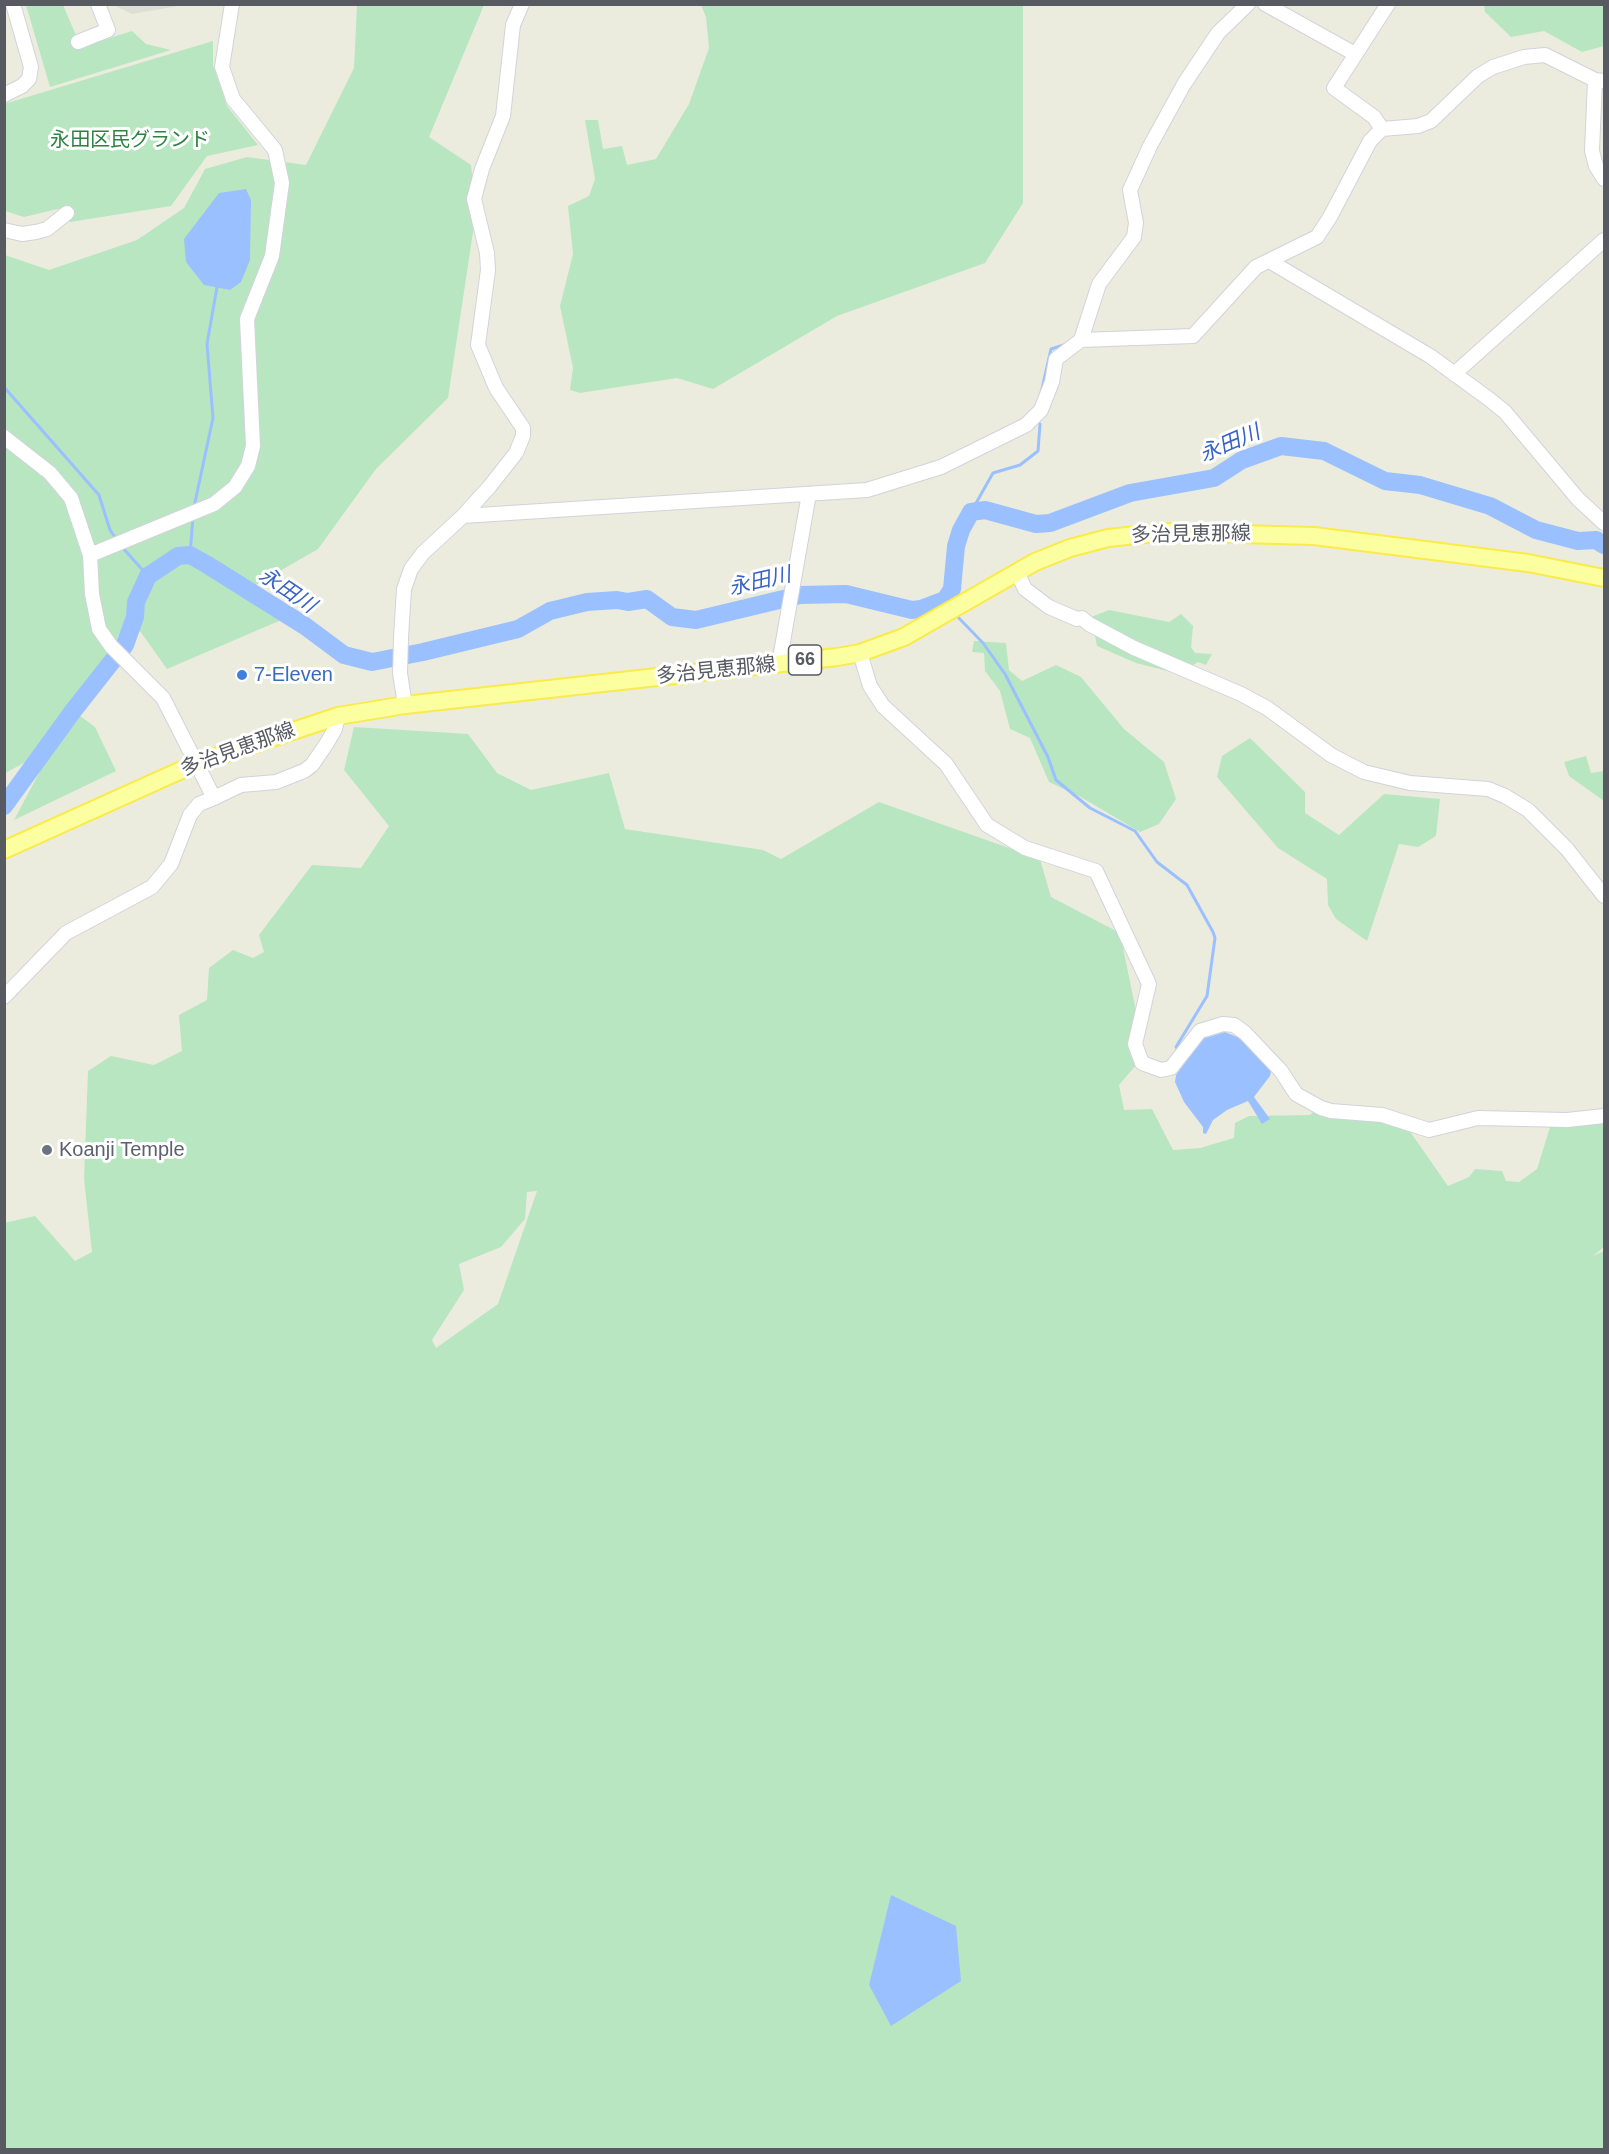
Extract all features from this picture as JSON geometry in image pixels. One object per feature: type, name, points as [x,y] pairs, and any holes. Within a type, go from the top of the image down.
[{"type":"main road","name":"多治見恵那線","points":[[4,850],[197,763],[338,716],[405,705],[860,652],[904,637],[1017,572],[1070,548],[1108,538],[1164,532],[1314,536],[1528,563],[1605,578]]},
{"type":"street","points":[[4,95],[22,86],[29,79],[31,67],[13,4]]},
{"type":"street","points":[[78,42],[108,30],[98,4]]},
{"type":"street","points":[[90,555],[214,504],[235,487],[248,466],[253,446],[247,319],[272,256],[282,183],[275,150],[233,99],[222,67],[232,4]]},
{"type":"street","points":[[405,705],[400,664],[401,638],[404,589],[411,569],[439,536],[463,516],[516,453],[523,436],[523,428],[496,387],[478,345],[488,270],[487,253],[474,200],[482,169],[503,116],[513,25],[522,4]]},
{"type":"street","points":[[463,516],[867,490],[941,467],[958,460],[980,446],[1008,436],[1026,425],[1041,410],[1052,382],[1056,359],[1081,340],[1099,284],[1134,237],[1136,223],[1130,190],[1150,146],[1184,84],[1218,33],[1248,4]]},
{"type":"street","points":[[1265,4],[1355,54]]},
{"type":"street","points":[[1382,129],[1374,117],[1334,88],[1388,4]]},
{"type":"street","points":[[1081,340],[1193,336],[1246,276],[1257,267],[1317,237],[1370,141],[1382,129],[1418,126],[1431,121],[1478,76],[1493,67],[1524,57],[1545,55],[1600,80],[1592,151],[1596,166],[1605,179]]},
{"type":"street","points":[[4,230],[21,234],[36,232],[47,229],[67,213]]},
{"type":"street","points":[[1454,375],[1605,240]]},
{"type":"street","points":[[1271,262],[1394,334],[1505,412],[1570,491],[1605,523]]},
{"type":"street","points":[[4,437],[64,486],[79,513],[90,555],[92,594],[99,629],[111,646],[163,698],[214,798]]},
{"type":"street","points":[[779,663],[809,494]]},
{"type":"street","points":[[1017,572],[1025,589],[1049,607],[1077,619],[1082,618],[1134,648],[1241,694],[1273,712],[1331,755],[1364,771],[1410,783],[1488,789],[1505,796],[1528,810],[1567,849],[1605,896]]},
{"type":"street","points":[[860,652],[870,686],[883,706],[945,764],[987,825],[1025,848],[1096,871],[1149,984],[1135,1044],[1142,1063],[1161,1070],[1171,1068],[1200,1031],[1223,1024],[1233,1025],[1245,1033],[1281,1071],[1296,1094],[1331,1111],[1382,1115],[1429,1130],[1478,1118],[1567,1120],[1605,1116]]},
{"type":"street","points":[[4,997],[66,933],[152,888],[171,864],[190,815],[199,804],[241,785],[276,782],[304,771],[312,765],[327,743],[335,729],[338,716]]},
{"type":"shaded area","points":[[111,4],[184,4],[184,5],[132,14]]},
{"type":"green space","points":[[26,5],[63,5],[81,47],[132,31],[146,44],[171,50],[50,87]]},
{"type":"green space","points":[[357,5],[484,5],[429,137],[471,165],[476,212],[448,398],[376,469],[318,549],[247,590],[286,618],[167,669],[140,631],[75,712],[95,727],[116,771],[14,820],[63,728],[43,753],[5,773],[5,255],[49,270],[137,240],[184,208],[205,169],[247,157],[306,165],[354,68]]},
{"type":"green space","points":[[701,5],[1023,5],[1023,203],[985,263],[837,316],[713,389],[677,378],[580,393],[570,390],[573,368],[560,306],[573,254],[568,206],[589,196],[595,179],[585,120],[598,120],[603,149],[622,146],[627,165],[656,159],[689,104],[709,48],[706,17]]},
{"type":"green space","points":[[1484,5],[1604,5],[1604,46],[1582,52],[1544,31],[1511,37],[1485,12]]},
{"type":"green space","name":"永田区民グランド","points":[[213,41],[213,65],[227,106],[258,145],[207,156],[171,206],[70,222],[66,207],[24,217],[5,211],[4,104]]},
{"type":"green space","points":[[1109,610],[1169,622],[1181,614],[1193,626],[1191,647],[1195,653],[1212,654],[1206,665],[1198,662],[1179,674],[1136,663],[1097,646],[1091,617]]},
{"type":"green space","points":[[974,641],[1006,643],[1009,670],[1022,681],[1056,665],[1081,677],[1124,729],[1164,762],[1176,799],[1159,824],[1140,832],[1079,796],[1049,782],[1030,738],[1010,729],[1000,691],[985,671],[984,653],[972,652]]},
{"type":"green space","points":[[354,727],[468,734],[497,773],[531,790],[609,773],[625,829],[763,850],[781,859],[879,802],[1040,859],[1051,897],[1120,933],[1142,1040],[1137,1064],[1119,1085],[1124,1110],[1152,1109],[1173,1150],[1200,1148],[1234,1138],[1235,1123],[1249,1116],[1310,1115],[1315,1110],[1376,1118],[1409,1130],[1448,1186],[1469,1177],[1475,1169],[1502,1171],[1506,1181],[1519,1182],[1537,1169],[1551,1124],[1604,1118],[1604,1247],[1593,1256],[1604,1251],[1604,2149],[5,2149],[4,1223],[35,1216],[75,1261],[92,1252],[84,1179],[88,1071],[111,1056],[154,1065],[182,1051],[179,1015],[207,1000],[209,968],[233,950],[253,958],[264,952],[259,935],[312,865],[361,868],[389,826],[344,770]],"holes":[[[537,1191],[498,1304],[436,1348],[432,1340],[464,1290],[459,1264],[501,1247],[525,1219],[527,1192]]]},
{"type":"green space","points":[[1250,738],[1305,792],[1305,813],[1339,835],[1384,794],[1440,799],[1436,836],[1418,847],[1399,844],[1367,941],[1336,919],[1328,905],[1327,879],[1278,848],[1217,777],[1222,756]]},
{"type":"green space","points":[[1586,756],[1591,773],[1604,771],[1604,801],[1569,776],[1564,762]]},
{"type":"water","points":[[246,189],[251,200],[250,260],[241,282],[230,290],[204,285],[186,262],[184,239],[219,193]]},
{"type":"water","points":[[1225,1032],[1242,1039],[1271,1071],[1270,1076],[1254,1097],[1270,1119],[1262,1124],[1248,1101],[1227,1110],[1213,1120],[1206,1134],[1203,1133],[1203,1127],[1184,1102],[1175,1082],[1176,1075],[1187,1060],[1184,1057],[1191,1055],[1202,1039]]},
{"type":"water","points":[[891,1895],[956,1926],[961,1981],[891,2026],[869,1985]]},
{"type":"waterway","points":[[194,507],[213,418],[207,344],[217,287]]},
{"type":"waterway","points":[[1041,393],[1051,349],[1064,345]]},
{"type":"waterway","points":[[4,387],[99,495],[110,530],[117,540]]},
{"type":"waterway","points":[[971,512],[993,473],[1020,465],[1038,451],[1040,424]]},
{"type":"waterway","name":"永田川","points":[[4,806],[73,711],[125,645],[135,617],[136,602],[148,576],[178,556],[190,555],[206,564],[305,626],[344,655],[372,662],[518,629],[550,611],[587,602],[617,600],[628,602],[647,599],[672,617],[696,620],[800,595],[846,594],[912,610],[921,609],[945,600],[952,589],[956,546],[961,530],[971,512],[985,510],[1036,524],[1050,523],[1130,493],[1214,478],[1242,460],[1281,446],[1324,451],[1385,481],[1420,485],[1490,506],[1536,530],[1578,541],[1596,540],[1604,545]]},
{"type":"waterway","points":[[190,555],[193,517]]},
{"type":"waterway","points":[[121,546],[148,576]]},
{"type":"waterway","points":[[955,614],[983,643],[1005,674],[1048,757],[1056,780],[1090,808],[1135,831],[1157,862],[1187,885],[1213,932],[1215,938],[1207,996],[1176,1047],[1179,1051]]},
{"type":"place","name":"7-Eleven","points":[[242,675]]},
{"type":"place","name":"Koanji Temple","points":[[47,1150]]}]
